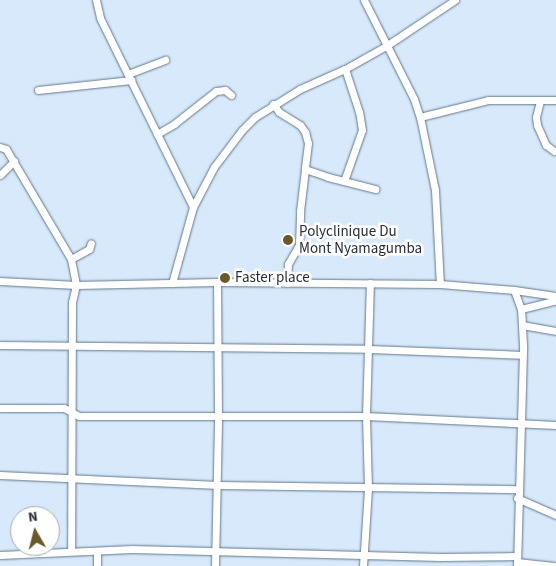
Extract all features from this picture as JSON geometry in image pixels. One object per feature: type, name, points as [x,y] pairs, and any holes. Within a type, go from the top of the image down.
[{"type":"street","points":[[96,0],[100,18],[193,208]]},
{"type":"street","points":[[364,0],[414,100],[420,117],[435,190],[440,284]]},
{"type":"street","points":[[172,283],[193,208],[214,167],[242,130],[273,104],[345,69],[386,46],[455,0]]},
{"type":"street","points":[[38,90],[130,77],[165,60]]},
{"type":"street","points":[[344,181],[362,130],[359,112],[345,69]]},
{"type":"street","points":[[157,134],[174,124],[216,91],[225,90],[232,95]]},
{"type":"street","points":[[420,117],[488,100],[556,100]]},
{"type":"street","points":[[540,101],[536,125],[546,145],[554,151]]},
{"type":"street","points":[[273,104],[279,112],[300,125],[305,132],[308,143],[300,210],[299,244],[288,264],[287,283]]},
{"type":"street","points":[[0,147],[6,149],[14,161],[71,259],[76,285],[72,302],[71,551]]},
{"type":"street","points":[[0,175],[14,161]]},
{"type":"street","points":[[305,169],[376,189]]},
{"type":"street","points":[[71,259],[89,249],[91,243]]},
{"type":"street","points":[[0,281],[76,285],[217,282],[440,284],[514,290],[556,296]]},
{"type":"street","points":[[215,566],[214,552],[218,485],[217,282]]},
{"type":"street","points":[[364,566],[368,488],[366,416],[370,283]]},
{"type":"street","points":[[514,290],[521,310],[522,325],[517,489],[517,561]]},
{"type":"street","points":[[521,310],[556,300]]},
{"type":"street","points":[[522,325],[556,331]]},
{"type":"street","points":[[0,345],[217,349],[368,349],[522,355]]},
{"type":"street","points":[[0,408],[64,408],[79,416],[366,416],[556,425]]},
{"type":"street","points":[[0,476],[218,485],[517,489]]},
{"type":"street","points":[[518,498],[556,516]]},
{"type":"street","points":[[0,556],[71,551],[155,549],[440,557],[530,562],[554,566]]},
{"type":"street","points":[[97,551],[97,566]]},
{"type":"place","name":"Polyclinique Du Mont Nyamagumba","points":[[288,240]]},
{"type":"place","name":"Faster place","points":[[225,278]]}]
